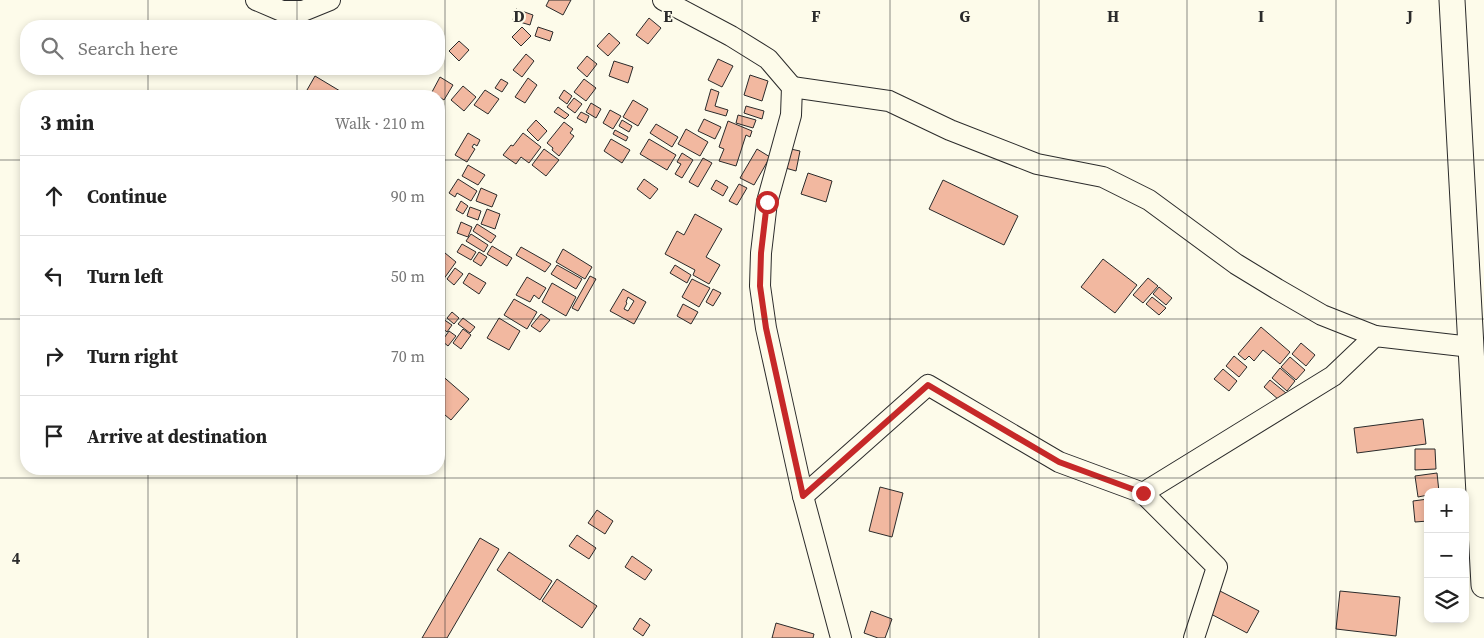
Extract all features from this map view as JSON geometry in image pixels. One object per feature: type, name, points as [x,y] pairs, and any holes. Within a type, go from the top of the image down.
[{"type":"street","points":[[256,0],[282,11],[303,11],[330,0]]},
{"type":"street","points":[[663,0],[731,36],[768,59],[792,87],[888,101],[950,130],[1037,164],[1103,177],[1149,200],[1236,264],[1322,315],[1375,336],[1471,347]]},
{"type":"street","points":[[1452,0],[1484,585]]},
{"type":"street","points":[[792,87],[791,115],[767,202],[761,253],[760,286],[766,328],[803,496],[841,638]]},
{"type":"street","points":[[1143,493],[1333,376],[1375,336]]},
{"type":"street","points":[[803,496],[928,385],[1059,462],[1143,493],[1216,567],[1194,638]]},
{"type":"building","points":[[549,0],[571,0],[563,15],[546,6]]},
{"type":"building","points":[[516,9],[533,15],[530,25],[513,20]]},
{"type":"building","points":[[649,18],[661,28],[648,44],[636,35]]},
{"type":"building","points":[[522,27],[531,36],[521,46],[512,37]]},
{"type":"building","points":[[538,27],[553,32],[550,41],[535,36]]},
{"type":"building","points":[[609,33],[620,43],[608,56],[597,46]]},
{"type":"building","points":[[459,41],[469,50],[459,61],[449,51]]},
{"type":"building","points":[[526,54],[534,61],[522,77],[513,70]]},
{"type":"building","points":[[587,56],[597,64],[587,77],[577,68]]},
{"type":"building","points":[[718,59],[733,66],[722,87],[708,80]]},
{"type":"building","points":[[614,61],[633,67],[628,83],[609,76]]},
{"type":"building","points":[[750,75],[768,81],[762,101],[744,95]]},
{"type":"building","points":[[315,76],[338,90],[307,90]]},
{"type":"building","points":[[440,77],[453,85],[445,98],[445,90],[433,90]]},
{"type":"building","points":[[528,78],[537,85],[525,103],[515,97]]},
{"type":"building","points":[[501,79],[508,83],[502,92],[495,88]]},
{"type":"building","points":[[584,79],[596,88],[586,101],[574,92]]},
{"type":"building","points":[[463,86],[476,97],[464,111],[451,100]]},
{"type":"building","points":[[711,89],[719,92],[715,106],[728,110],[726,116],[705,110]]},
{"type":"building","points":[[485,90],[499,99],[488,114],[474,105]]},
{"type":"building","points":[[564,90],[572,96],[567,104],[559,98]]},
{"type":"building","points":[[574,98],[582,104],[575,113],[567,107]]},
{"type":"building","points":[[633,100],[648,109],[638,126],[623,117]]},
{"type":"building","points":[[591,103],[601,109],[596,118],[586,112]]},
{"type":"building","points":[[746,106],[764,111],[762,119],[744,113]]},
{"type":"building","points":[[558,107],[569,115],[565,119],[554,112]]},
{"type":"building","points":[[610,110],[621,116],[613,129],[603,123]]},
{"type":"building","points":[[581,112],[589,116],[586,123],[577,118]]},
{"type":"building","points":[[738,115],[756,120],[753,128],[736,123]]},
{"type":"building","points":[[704,119],[721,127],[715,139],[698,131]]},
{"type":"building","points":[[536,120],[547,131],[538,141],[527,130]]},
{"type":"building","points":[[622,120],[632,126],[629,132],[619,126]]},
{"type":"building","points":[[728,121],[752,131],[750,137],[746,135],[736,166],[719,161],[724,149],[719,147]]},
{"type":"building","points":[[564,122],[573,129],[570,133],[574,136],[559,156],[547,143]]},
{"type":"building","points":[[656,124],[678,137],[672,147],[650,133]]},
{"type":"building","points":[[686,129],[708,142],[700,156],[678,144]]},
{"type":"building","points":[[615,130],[628,137],[626,141],[613,134]]},
{"type":"building","points":[[468,133],[480,140],[477,146],[474,144],[472,147],[475,149],[467,162],[455,155]]},
{"type":"building","points":[[523,133],[541,147],[529,163],[521,157],[516,164],[503,155]]},
{"type":"building","points":[[611,139],[630,150],[622,163],[604,151]]},
{"type":"building","points":[[649,139],[676,155],[667,170],[640,154]]},
{"type":"building","points":[[786,148],[800,151],[796,171],[782,167]]},
{"type":"building","points":[[544,149],[559,160],[546,176],[532,165]]},
{"type":"building","points":[[757,149],[770,157],[754,185],[740,178]]},
{"type":"building","points":[[682,153],[693,160],[682,178],[675,174],[681,164],[677,162]]},
{"type":"building","points":[[703,158],[712,163],[698,187],[689,182]]},
{"type":"building","points":[[468,165],[485,175],[478,185],[462,176]]},
{"type":"building","points":[[808,173],[832,181],[826,202],[801,194]]},
{"type":"building","points":[[458,179],[477,191],[471,201],[457,193],[455,197],[449,193]]},
{"type":"building","points":[[644,179],[658,189],[650,199],[637,189]]},
{"type":"building","points":[[716,180],[728,187],[723,196],[711,189]]},
{"type":"building","points":[[943,180],[1018,216],[1004,245],[929,209]]},
{"type":"building","points":[[739,184],[747,188],[737,205],[729,201]]},
{"type":"building","points":[[481,188],[497,195],[492,207],[476,201]]},
{"type":"building","points":[[461,201],[468,206],[463,214],[456,210]]},
{"type":"building","points":[[470,207],[481,211],[478,220],[467,216]]},
{"type":"building","points":[[487,209],[500,214],[495,229],[481,224]]},
{"type":"building","points":[[695,214],[722,229],[706,257],[720,265],[709,284],[693,275],[695,270],[665,254],[677,231],[684,235]]},
{"type":"building","points":[[461,222],[472,227],[468,237],[457,233]]},
{"type":"building","points":[[477,224],[496,236],[491,243],[473,231]]},
{"type":"building","points":[[471,234],[488,245],[484,252],[466,241]]},
{"type":"building","points":[[462,244],[476,252],[471,260],[457,252]]},
{"type":"building","points":[[492,246],[512,258],[507,266],[487,254]]},
{"type":"building","points":[[521,247],[551,264],[545,272],[516,255]]},
{"type":"building","points":[[563,249],[592,267],[585,279],[556,262]]},
{"type":"building","points":[[479,252],[487,257],[481,266],[473,261]]},
{"type":"building","points":[[445,253],[456,262],[445,277]]},
{"type":"building","points":[[1103,259],[1137,285],[1115,313],[1081,287]]},
{"type":"building","points":[[557,265],[582,279],[576,289],[551,274]]},
{"type":"building","points":[[675,265],[691,275],[687,283],[670,273]]},
{"type":"building","points":[[455,268],[463,274],[454,285],[447,279]]},
{"type":"building","points":[[469,273],[486,283],[479,294],[463,283]]},
{"type":"building","points":[[590,276],[596,279],[578,311],[572,308]]},
{"type":"building","points":[[527,277],[546,288],[539,299],[534,295],[530,302],[516,295]]},
{"type":"building","points":[[1148,278],[1158,286],[1143,303],[1133,295]]},
{"type":"building","points":[[692,279],[710,288],[699,307],[682,297]]},
{"type":"building","points":[[552,283],[576,297],[566,316],[542,302]]},
{"type":"building","points":[[1159,287],[1172,298],[1166,305],[1153,294]]},
{"type":"building","points":[[623,289],[646,302],[634,324],[610,311]],"holes":[[[628,297],[634,301],[628,311],[624,309]]]},
{"type":"building","points":[[713,289],[721,293],[713,306],[706,302]]},
{"type":"building","points":[[1152,297],[1166,308],[1159,315],[1146,304]]},
{"type":"building","points":[[514,299],[537,312],[527,329],[504,315]]},
{"type":"building","points":[[683,304],[698,312],[691,324],[677,316]]},
{"type":"building","points":[[452,312],[459,318],[454,324],[447,318]]},
{"type":"building","points":[[541,314],[550,320],[540,332],[531,326]]},
{"type":"building","points":[[463,318],[475,327],[470,333],[458,324]]},
{"type":"building","points":[[499,318],[520,331],[509,350],[487,338]]},
{"type":"building","points":[[445,320],[452,325],[447,332],[445,330]]},
{"type":"building","points":[[1261,327],[1290,352],[1280,364],[1263,350],[1254,361],[1249,356],[1245,360],[1238,354]]},
{"type":"building","points":[[463,329],[471,335],[461,349],[453,343]]},
{"type":"building","points":[[449,331],[456,336],[448,346],[445,344],[445,337]]},
{"type":"building","points":[[1301,343],[1315,355],[1306,366],[1292,354]]},
{"type":"building","points":[[1234,356],[1247,367],[1239,377],[1226,366]]},
{"type":"building","points":[[1290,357],[1305,370],[1296,380],[1281,367]]},
{"type":"building","points":[[1280,368],[1295,381],[1287,391],[1272,378]]},
{"type":"building","points":[[1223,369],[1237,381],[1229,391],[1214,379]]},
{"type":"building","points":[[445,378],[469,399],[451,420],[445,415]]},
{"type":"building","points":[[1270,380],[1286,393],[1279,400],[1264,387]]},
{"type":"building","points":[[1423,419],[1426,444],[1357,453],[1354,428]]},
{"type":"building","points":[[1415,449],[1435,449],[1436,469],[1415,470]]},
{"type":"building","points":[[1437,473],[1439,488],[1424,488],[1424,496],[1418,497],[1415,476]]},
{"type":"building","points":[[880,487],[903,493],[892,537],[869,531]]},
{"type":"building","points":[[1424,500],[1424,521],[1415,522],[1413,501]]},
{"type":"building","points":[[597,510],[613,521],[605,534],[588,523]]},
{"type":"building","points":[[577,535],[596,548],[589,559],[569,546]]},
{"type":"building","points":[[480,538],[499,549],[447,638],[422,638]]},
{"type":"building","points":[[509,552],[552,581],[540,600],[497,570]]},
{"type":"building","points":[[632,556],[652,570],[645,580],[625,567]]},
{"type":"building","points":[[557,579],[597,606],[582,628],[542,601]]},
{"type":"building","points":[[1220,591],[1259,611],[1247,633],[1209,613]]},
{"type":"building","points":[[1340,591],[1400,597],[1396,636],[1336,629]]},
{"type":"building","points":[[871,611],[892,619],[885,638],[878,638],[864,633]]},
{"type":"building","points":[[640,618],[650,625],[643,636],[633,629]]},
{"type":"building","points":[[776,623],[814,634],[813,638],[772,638]]},
{"type":"route","points":[[767,202],[761,253],[760,286],[766,328],[803,496],[928,385],[1059,462],[1143,493]]}]
